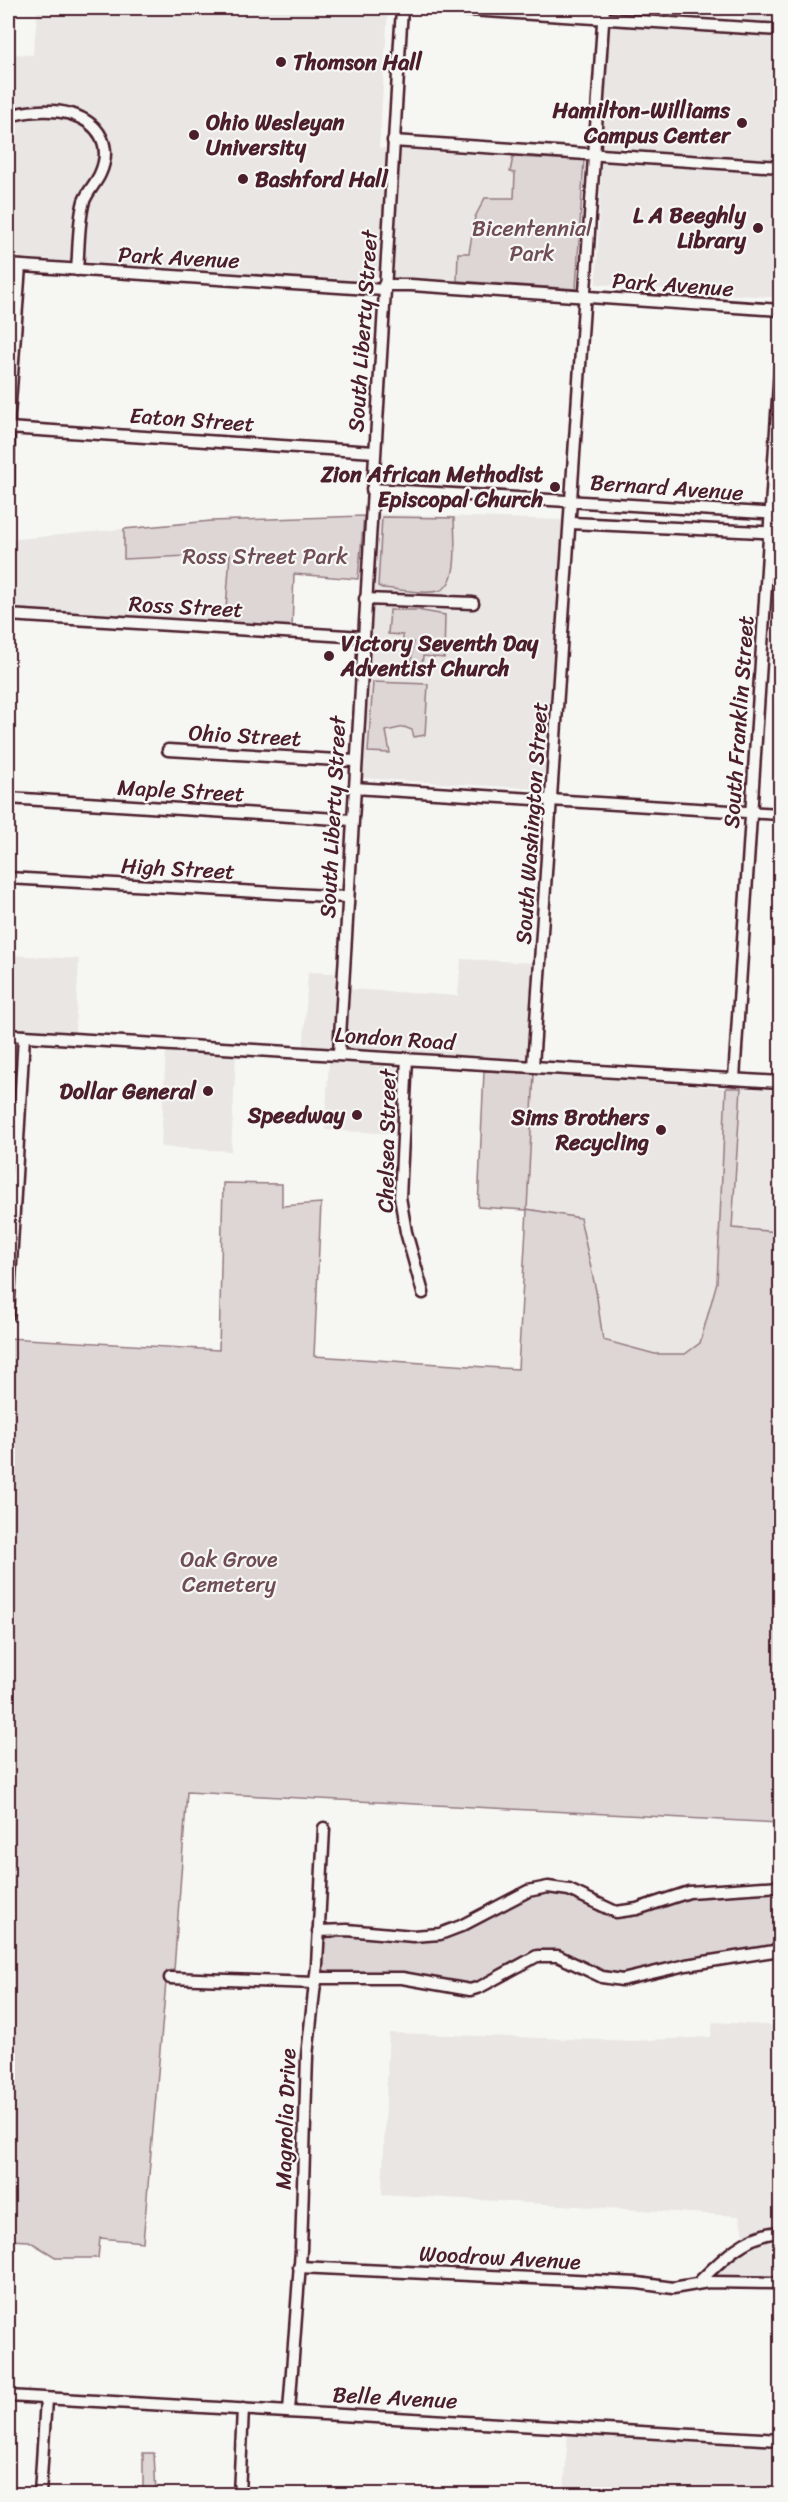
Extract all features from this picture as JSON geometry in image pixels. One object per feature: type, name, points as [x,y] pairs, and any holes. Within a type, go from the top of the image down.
[{"type":"street","name":"South Liberty Street","points":[[339,1053],[402,8]]},
{"type":"street","points":[[440,8],[603,13],[780,30]]},
{"type":"street","name":"South Washington Street","points":[[533,1066],[571,523],[603,13]]},
{"type":"street","points":[[8,117],[17,114],[67,113],[82,118],[102,135],[105,146],[104,162],[84,202],[77,270]]},
{"type":"street","points":[[393,141],[780,167]]},
{"type":"street","name":"Park Avenue","points":[[8,265],[780,310]]},
{"type":"street","points":[[8,491],[8,428],[20,266]]},
{"type":"street","name":"South Franklin Street","points":[[734,1079],[752,812],[775,533],[780,368]]},
{"type":"street","name":"Eaton Street","points":[[8,428],[374,452]]},
{"type":"street","name":"Bernard Avenue","points":[[372,489],[414,494],[776,514]]},
{"type":"street","name":"Bernard Avenue","points":[[571,523],[775,533]]},
{"type":"street","points":[[365,599],[473,603]]},
{"type":"street","name":"Ross Street","points":[[8,615],[363,637]]},
{"type":"street","name":"Ohio Street","points":[[168,750],[355,761]]},
{"type":"street","points":[[354,788],[780,814]]},
{"type":"street","name":"Maple Street","points":[[8,798],[352,820]]},
{"type":"street","name":"High Street","points":[[8,878],[347,897]]},
{"type":"street","name":"London Road","points":[[8,1035],[339,1053],[780,1082]]},
{"type":"street","points":[[8,1315],[24,1035]]},
{"type":"street","name":"Chelsea Street","points":[[407,1058],[400,1197],[406,1232],[423,1293]]},
{"type":"street","name":"Magnolia Drive","points":[[289,2411],[299,2267],[308,2032],[316,1980],[324,1828]]},
{"type":"street","points":[[318,1931],[347,1930],[413,1936],[440,1934],[461,1926],[528,1891],[548,1887],[569,1890],[616,1912],[637,1909],[689,1892],[780,1886]]},
{"type":"street","points":[[170,1978],[316,1980],[402,1978],[461,1990],[480,1987],[537,1956],[558,1956],[602,1977],[622,1980],[686,1965],[780,1950]]},
{"type":"street","points":[[698,2283],[738,2247],[759,2236],[780,2232]]},
{"type":"street","name":"Woodrow Avenue","points":[[299,2267],[638,2283],[673,2288],[698,2283],[780,2283]]},
{"type":"street","name":"Belle Avenue","points":[[8,2396],[780,2440]]},
{"type":"street","points":[[40,2494],[46,2399]]},
{"type":"street","points":[[239,2494],[243,2409]]},
{"type":"shaded area","name":"Ohio Wesleyan University","points":[[38,8],[388,8],[379,148],[513,157],[511,172],[516,172],[514,199],[496,198],[470,244],[469,253],[458,253],[457,281],[374,276],[373,281],[8,257],[8,54],[33,55]]},
{"type":"shaded area","points":[[743,8],[780,8],[780,298],[596,284],[609,15],[742,23]]},
{"type":"shaded area","points":[[377,514],[564,520],[543,789],[361,778]]},
{"type":"shaded area","points":[[124,529],[124,559],[231,554],[225,623],[8,609],[8,540]]},
{"type":"shaded area","points":[[8,955],[79,959],[74,1046],[8,1042]]},
{"type":"shaded area","points":[[461,959],[534,963],[528,1073],[405,1065],[401,1134],[325,1130],[329,1060],[303,1058],[308,972],[349,974],[348,989],[458,996]]},
{"type":"shaded area","points":[[166,1050],[236,1053],[231,1151],[161,1147]]},
{"type":"shaded area","points":[[534,1073],[726,1088],[717,1282],[700,1343],[685,1354],[655,1354],[603,1340],[596,1291],[527,1210]]},
{"type":"shaded area","points":[[741,1088],[780,1090],[780,1232],[732,1228]]},
{"type":"shaded area","points":[[713,2022],[780,2026],[780,2286],[715,2286],[711,2259],[744,2236],[739,2216],[382,2194],[389,2033],[632,2041],[711,2037]]},
{"type":"shaded area","points":[[568,2432],[766,2443],[780,2447],[780,2494],[564,2494]]},
{"type":"green space","name":"Bicentennial Park","points":[[513,157],[584,160],[576,289],[457,281],[458,253],[469,253],[475,217],[485,198],[514,198],[515,173],[510,172]]},
{"type":"green space","name":"Ross Street Park","points":[[364,516],[358,579],[294,574],[292,628],[225,623],[230,554],[124,559],[124,529],[211,521]]},
{"type":"green space","points":[[382,517],[454,518],[455,559],[450,580],[445,587],[438,591],[426,592],[378,586]]},
{"type":"green space","points":[[390,610],[417,610],[445,615],[444,658],[423,656],[422,666],[411,665],[413,642],[403,642],[403,635],[388,634]]},
{"type":"green space","points":[[373,682],[428,684],[425,735],[414,737],[412,730],[404,727],[386,731],[390,753],[368,752]]},
{"type":"green space","name":"Oak Grove Cemetery","points":[[484,1071],[534,1073],[527,1209],[580,1218],[596,1291],[603,1340],[655,1354],[685,1354],[700,1343],[717,1282],[726,1088],[741,1088],[732,1228],[780,1232],[780,1823],[187,1792],[174,1970],[167,1971],[143,2242],[100,2238],[98,2258],[57,2258],[29,2241],[8,2240],[8,1338],[219,1350],[223,1183],[282,1184],[282,1206],[321,1203],[314,1356],[518,1369],[527,1210],[478,1207]]},
{"type":"green space","points":[[780,1888],[780,1946],[634,1974],[598,1971],[538,1951],[471,1985],[334,1974],[321,1969],[321,1952],[327,1937],[346,1932],[450,1934],[546,1889],[567,1893],[603,1914],[619,1916],[681,1896]]},
{"type":"green space","points":[[143,2453],[154,2453],[156,2494],[143,2494]]},
{"type":"place","name":"Thomson Hall","points":[[281,62]]},
{"type":"place","name":"Hamilton-Williams Campus Center","points":[[742,123]]},
{"type":"place","name":"Ohio Wesleyan University","points":[[194,135]]},
{"type":"place","name":"Bashford Hall","points":[[243,179]]},
{"type":"place","name":"L A Beeghly Library","points":[[758,228]]},
{"type":"place","name":"Zion African Methodist Episcopal Church","points":[[555,487]]},
{"type":"place","name":"Victory Seventh Day Adventist Church","points":[[329,656]]},
{"type":"place","name":"Dollar General","points":[[208,1091]]},
{"type":"place","name":"Speedway","points":[[357,1115]]},
{"type":"place","name":"Sims Brothers Recycling","points":[[661,1130]]}]
